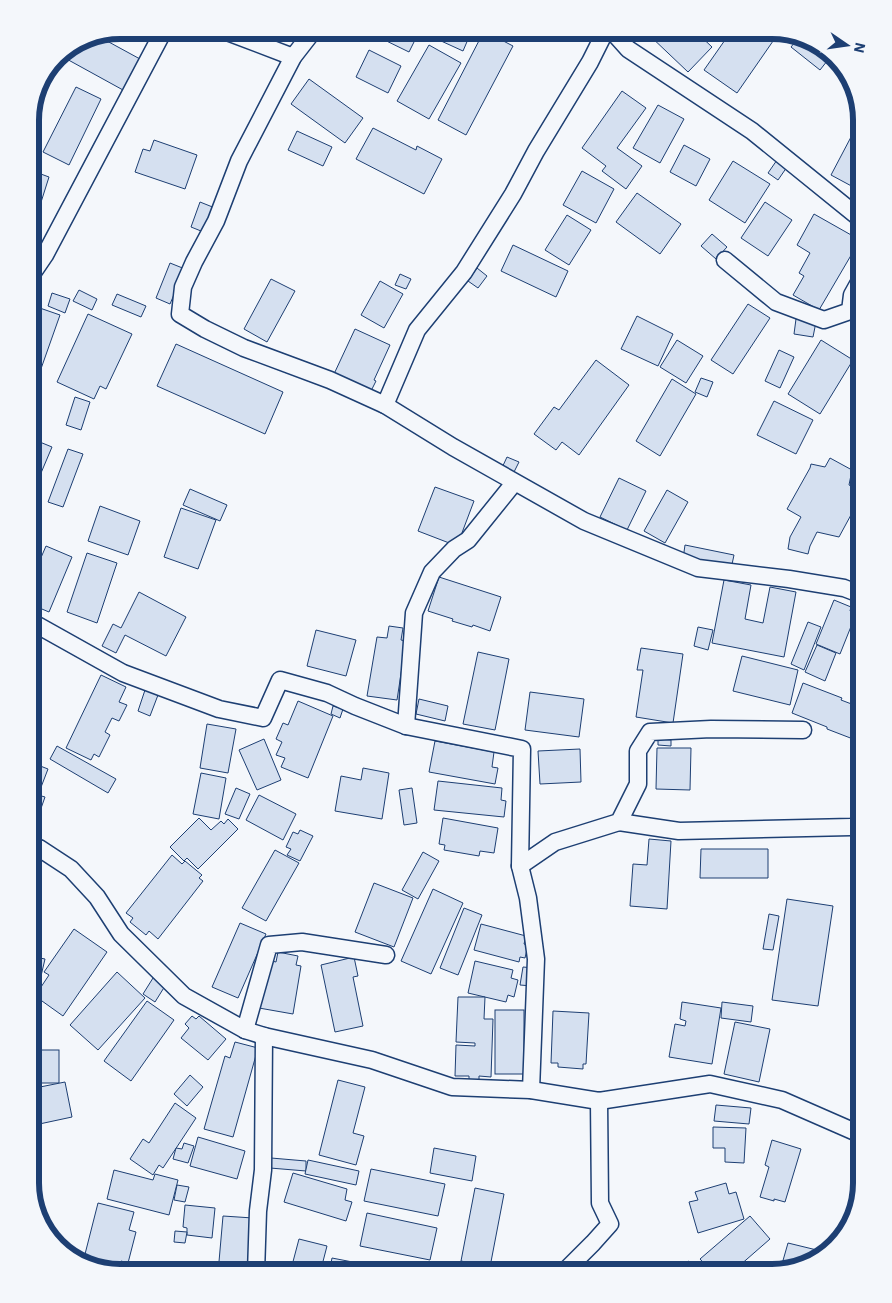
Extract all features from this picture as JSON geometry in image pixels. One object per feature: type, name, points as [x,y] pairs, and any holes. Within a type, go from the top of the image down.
[{"type":"street","points":[[39,264],[159,39]]},
{"type":"street","points":[[246,39],[293,57]]},
{"type":"street","points":[[307,39],[293,57],[239,161],[216,221],[183,287],[180,314],[205,329],[244,348],[330,380],[385,405],[514,483],[584,521],[698,568],[789,579],[844,588],[853,592]]},
{"type":"street","points":[[385,405],[417,330],[464,272],[590,62],[602,39]]},
{"type":"street","points":[[619,39],[628,49],[752,130],[853,213]]},
{"type":"street","points":[[725,260],[776,302],[824,320],[853,315]]},
{"type":"street","points":[[406,726],[414,613],[432,572],[454,549],[468,540],[514,483]]},
{"type":"street","points":[[39,626],[123,673],[219,710],[263,718],[280,680],[327,693],[406,726],[522,748],[520,866],[528,898],[536,958],[531,1090]]},
{"type":"street","points":[[619,822],[638,784],[638,751],[650,732],[711,729],[803,730]]},
{"type":"street","points":[[520,866],[555,842],[619,822],[679,831],[853,827]]},
{"type":"street","points":[[39,848],[71,869],[97,897],[121,934],[184,996],[245,1030],[372,1060],[452,1087],[531,1090],[599,1100],[710,1084],[782,1100],[853,1131]]},
{"type":"street","points":[[245,1030],[269,945],[302,942],[386,955]]},
{"type":"street","points":[[256,1264],[258,1211],[263,1170],[264,1036]]},
{"type":"street","points":[[571,1264],[610,1224],[600,1203],[599,1100]]},
{"type":"building","points":[[382,39],[416,39],[409,52]]},
{"type":"building","points":[[437,39],[468,39],[463,51]]},
{"type":"building","points":[[480,39],[499,39],[513,46],[466,135],[438,120]]},
{"type":"building","points":[[653,39],[704,39],[712,47],[688,72]]},
{"type":"building","points":[[726,39],[774,39],[737,93],[704,70]]},
{"type":"building","points":[[105,40],[140,59],[123,90],[67,59],[75,52]]},
{"type":"building","points":[[795,42],[813,50],[822,57],[822,67],[820,70],[791,47]]},
{"type":"building","points":[[429,45],[461,63],[429,119],[397,101]]},
{"type":"building","points":[[369,50],[401,66],[388,93],[356,77]]},
{"type":"building","points":[[309,79],[363,118],[345,143],[291,104]]},
{"type":"building","points":[[76,87],[101,99],[69,165],[43,152]]},
{"type":"building","points":[[622,91],[646,108],[617,148],[642,166],[626,189],[602,171],[606,166],[582,148]]},
{"type":"building","points":[[658,105],[684,119],[660,163],[633,148]]},
{"type":"building","points":[[373,128],[416,150],[417,146],[442,159],[424,194],[356,159]]},
{"type":"building","points":[[297,131],[332,147],[323,166],[288,150]]},
{"type":"building","points":[[853,133],[853,187],[831,175]]},
{"type":"building","points":[[154,140],[197,155],[185,189],[135,172],[143,149],[150,151]]},
{"type":"building","points":[[684,145],[710,159],[696,186],[670,172]]},
{"type":"building","points":[[777,160],[787,167],[778,180],[768,173]]},
{"type":"building","points":[[733,161],[770,184],[745,223],[709,200]]},
{"type":"building","points":[[582,171],[614,189],[596,223],[563,205]]},
{"type":"building","points":[[39,173],[49,177],[39,209]]},
{"type":"building","points":[[637,193],[681,224],[660,254],[616,222]]},
{"type":"building","points":[[200,202],[215,208],[206,233],[191,227]]},
{"type":"building","points":[[765,202],[792,220],[768,256],[741,238]]},
{"type":"building","points":[[814,214],[853,236],[853,252],[819,310],[793,295],[804,276],[799,273],[810,253],[797,245]]},
{"type":"building","points":[[567,215],[591,230],[569,265],[545,250]]},
{"type":"building","points":[[712,234],[727,247],[716,259],[701,246]]},
{"type":"building","points":[[513,245],[568,271],[556,297],[501,271]]},
{"type":"building","points":[[170,263],[185,269],[170,304],[156,298]]},
{"type":"building","points":[[477,268],[487,276],[478,288],[468,281]]},
{"type":"building","points":[[400,274],[411,279],[406,289],[395,285]]},
{"type":"building","points":[[271,279],[295,291],[267,342],[244,329]]},
{"type":"building","points":[[380,281],[403,294],[384,328],[361,315]]},
{"type":"building","points":[[79,290],[97,299],[92,310],[73,301]]},
{"type":"building","points":[[52,293],[70,299],[65,313],[48,306]]},
{"type":"building","points":[[117,294],[146,306],[141,317],[112,305]]},
{"type":"building","points":[[748,304],[770,318],[733,374],[711,360]]},
{"type":"building","points":[[39,308],[60,315],[39,374]]},
{"type":"building","points":[[88,314],[132,334],[106,389],[100,386],[94,399],[57,382]]},
{"type":"building","points":[[637,316],[673,334],[658,366],[621,349]]},
{"type":"building","points":[[796,319],[816,322],[813,337],[794,334]]},
{"type":"building","points":[[355,329],[390,345],[371,391],[334,374]]},
{"type":"building","points":[[677,340],[703,356],[686,383],[660,367]]},
{"type":"building","points":[[821,340],[853,360],[820,414],[788,394]]},
{"type":"building","points":[[176,344],[283,392],[265,434],[157,386]]},
{"type":"building","points":[[779,350],[794,357],[780,388],[765,381]]},
{"type":"building","points":[[596,360],[629,385],[579,455],[562,442],[556,450],[534,434],[554,407],[559,410]]},
{"type":"building","points":[[701,378],[713,382],[707,397],[695,392]]},
{"type":"building","points":[[672,379],[696,394],[660,456],[636,441]]},
{"type":"building","points":[[75,397],[90,402],[81,430],[66,425]]},
{"type":"building","points":[[774,401],[813,420],[796,454],[757,435]]},
{"type":"building","points":[[39,442],[52,447],[39,478]]},
{"type":"building","points":[[68,449],[83,454],[63,507],[48,502]]},
{"type":"building","points":[[507,457],[519,462],[511,478],[500,472]]},
{"type":"building","points":[[830,458],[852,470],[849,485],[853,487],[853,511],[839,537],[817,532],[808,554],[788,549],[790,537],[801,517],[787,509],[811,464],[825,467]]},
{"type":"building","points":[[619,478],[646,491],[627,530],[600,517]]},
{"type":"building","points":[[435,487],[474,501],[457,546],[418,531]]},
{"type":"building","points":[[190,489],[227,505],[220,521],[183,505]]},
{"type":"building","points":[[667,490],[688,502],[665,543],[644,531]]},
{"type":"building","points":[[100,506],[140,521],[128,555],[88,541]]},
{"type":"building","points":[[181,508],[216,520],[198,569],[164,557]]},
{"type":"building","points":[[685,545],[734,555],[731,569],[683,559]]},
{"type":"building","points":[[46,546],[72,557],[49,612],[39,608],[39,562]]},
{"type":"building","points":[[87,553],[117,563],[97,623],[67,612]]},
{"type":"building","points":[[439,577],[501,597],[490,631],[452,621],[453,619],[428,611]]},
{"type":"building","points":[[724,580],[751,585],[745,619],[763,623],[770,587],[796,592],[784,657],[712,643]]},
{"type":"building","points":[[139,592],[186,617],[166,656],[125,635],[116,653],[102,646],[113,624],[121,628]]},
{"type":"building","points":[[834,600],[851,607],[850,611],[853,612],[853,622],[840,654],[816,644]]},
{"type":"building","points":[[808,622],[821,627],[804,670],[791,664]]},
{"type":"building","points":[[389,626],[403,628],[401,640],[406,641],[397,700],[367,696],[377,637],[387,638]]},
{"type":"building","points":[[698,627],[713,630],[708,650],[694,646]]},
{"type":"building","points":[[316,630],[356,640],[346,676],[307,666]]},
{"type":"building","points":[[817,645],[836,653],[825,681],[805,672]]},
{"type":"building","points":[[641,648],[683,654],[673,723],[636,717],[643,670],[637,670]]},
{"type":"building","points":[[478,652],[509,659],[495,730],[463,724]]},
{"type":"building","points":[[742,656],[798,670],[790,705],[733,691]]},
{"type":"building","points":[[101,675],[126,687],[119,702],[127,705],[119,721],[112,718],[105,732],[110,735],[99,757],[94,754],[91,760],[66,748]]},
{"type":"building","points":[[803,683],[842,698],[841,700],[853,705],[853,739],[827,729],[827,727],[792,713]]},
{"type":"building","points":[[145,690],[158,695],[150,716],[138,711]]},
{"type":"building","points":[[530,692],[584,699],[579,737],[525,730]]},
{"type":"building","points":[[419,699],[448,706],[445,721],[416,714]]},
{"type":"building","points":[[298,701],[333,716],[308,778],[281,767],[285,758],[276,755],[282,742],[276,739],[283,723],[288,725]]},
{"type":"building","points":[[333,706],[343,709],[340,718],[331,714]]},
{"type":"building","points":[[207,724],[236,729],[228,773],[200,768]]},
{"type":"building","points":[[264,739],[281,780],[257,790],[239,750]]},
{"type":"building","points":[[658,739],[671,740],[671,746],[658,745]]},
{"type":"building","points":[[435,741],[494,752],[492,767],[498,768],[495,784],[429,772]]},
{"type":"building","points":[[57,746],[116,779],[108,793],[50,759]]},
{"type":"building","points":[[657,748],[691,748],[690,790],[656,789]]},
{"type":"building","points":[[580,749],[581,782],[540,784],[538,751]]},
{"type":"building","points":[[39,766],[48,769],[39,792]]},
{"type":"building","points":[[363,768],[389,773],[382,819],[335,811],[341,776],[361,780]]},
{"type":"building","points":[[201,773],[226,778],[219,819],[193,814]]},
{"type":"building","points":[[438,781],[502,788],[501,800],[506,801],[504,817],[434,810]]},
{"type":"building","points":[[236,788],[250,794],[239,819],[225,814]]},
{"type":"building","points":[[412,788],[417,823],[404,825],[399,790]]},
{"type":"building","points":[[39,795],[45,797],[39,814]]},
{"type":"building","points":[[259,795],[296,814],[283,840],[246,820]]},
{"type":"building","points":[[199,818],[211,830],[221,821],[224,824],[228,819],[238,829],[198,869],[187,858],[184,861],[170,847]]},
{"type":"building","points":[[443,818],[498,828],[494,853],[480,851],[479,856],[444,850],[445,845],[439,844]]},
{"type":"building","points":[[300,830],[313,836],[300,861],[287,855],[291,849],[286,847],[293,832],[298,834]]},
{"type":"building","points":[[649,839],[671,841],[667,909],[630,906],[633,864],[647,865]]},
{"type":"building","points":[[701,849],[768,849],[768,878],[700,878]]},
{"type":"building","points":[[275,850],[299,863],[266,921],[242,908]]},
{"type":"building","points":[[423,852],[439,861],[418,899],[402,890]]},
{"type":"building","points":[[172,855],[182,864],[185,861],[202,875],[199,878],[203,881],[158,939],[149,931],[146,935],[130,922],[133,918],[126,913]]},
{"type":"building","points":[[374,883],[413,898],[394,947],[355,932]]},
{"type":"building","points":[[433,889],[463,903],[431,974],[401,961]]},
{"type":"building","points":[[787,899],[833,906],[818,1006],[772,1000]]},
{"type":"building","points":[[464,908],[482,915],[458,975],[440,968]]},
{"type":"building","points":[[769,914],[779,916],[773,950],[763,949]]},
{"type":"building","points":[[240,923],[266,934],[238,998],[212,987]]},
{"type":"building","points":[[481,924],[526,936],[524,944],[528,945],[525,958],[520,957],[519,962],[474,950]]},
{"type":"building","points":[[74,929],[107,952],[63,1016],[39,999],[39,990],[49,975],[44,972]]},
{"type":"building","points":[[278,952],[298,956],[296,965],[301,966],[293,1014],[259,1008],[268,960],[276,962]]},
{"type":"building","points":[[354,957],[358,976],[353,977],[363,1026],[335,1032],[321,965]]},
{"type":"building","points":[[39,958],[45,959],[39,984]]},
{"type":"building","points":[[475,961],[513,970],[511,978],[518,980],[514,997],[508,995],[506,1002],[468,993]]},
{"type":"building","points":[[523,967],[534,968],[532,986],[520,985]]},
{"type":"building","points":[[117,972],[145,998],[98,1050],[70,1025]]},
{"type":"building","points":[[153,978],[165,986],[155,1002],[143,994]]},
{"type":"building","points":[[458,997],[485,997],[484,1019],[493,1019],[491,1077],[479,1076],[479,1080],[469,1080],[469,1076],[455,1076],[456,1045],[475,1046],[475,1043],[456,1042]]},
{"type":"building","points":[[147,1001],[174,1020],[131,1081],[104,1061]]},
{"type":"building","points":[[682,1002],[721,1008],[712,1064],[669,1057],[675,1024],[685,1026],[686,1021],[680,1019]]},
{"type":"building","points":[[722,1002],[753,1006],[751,1022],[721,1018]]},
{"type":"building","points":[[495,1010],[524,1010],[524,1074],[495,1074]]},
{"type":"building","points":[[553,1011],[589,1013],[586,1064],[583,1064],[583,1069],[558,1067],[558,1063],[551,1063]]},
{"type":"building","points":[[192,1016],[196,1019],[199,1016],[226,1039],[208,1060],[181,1038],[189,1028],[185,1024]]},
{"type":"building","points":[[735,1022],[770,1029],[759,1082],[724,1074]]},
{"type":"building","points":[[235,1042],[258,1048],[233,1137],[204,1129],[225,1056],[230,1058]]},
{"type":"building","points":[[39,1050],[59,1050],[59,1083],[39,1083]]},
{"type":"building","points":[[190,1075],[203,1087],[187,1106],[174,1094]]},
{"type":"building","points":[[338,1080],[365,1087],[353,1133],[364,1136],[356,1165],[319,1155]]},
{"type":"building","points":[[65,1082],[72,1117],[39,1124],[39,1087]]},
{"type":"building","points":[[175,1103],[196,1118],[163,1168],[159,1165],[153,1175],[130,1159],[143,1139],[149,1143]]},
{"type":"building","points":[[716,1105],[751,1108],[749,1124],[714,1121]]},
{"type":"building","points":[[713,1127],[746,1128],[744,1163],[725,1162],[725,1148],[713,1148]]},
{"type":"building","points":[[198,1137],[245,1151],[237,1179],[190,1166]]},
{"type":"building","points":[[772,1140],[801,1149],[785,1202],[760,1197],[769,1167],[765,1165]]},
{"type":"building","points":[[184,1143],[194,1146],[188,1163],[173,1159],[176,1148],[182,1149]]},
{"type":"building","points":[[434,1148],[476,1156],[472,1181],[430,1173]]},
{"type":"building","points":[[271,1158],[306,1161],[306,1171],[270,1168]]},
{"type":"building","points":[[308,1160],[359,1171],[356,1185],[305,1174]]},
{"type":"building","points":[[371,1169],[445,1184],[438,1216],[364,1201]]},
{"type":"building","points":[[114,1170],[153,1180],[155,1174],[178,1180],[169,1215],[107,1199]]},
{"type":"building","points":[[293,1173],[347,1189],[345,1200],[352,1202],[346,1221],[284,1202]]},
{"type":"building","points":[[726,1183],[729,1194],[736,1192],[744,1219],[698,1233],[689,1202],[698,1200],[695,1192]]},
{"type":"building","points":[[177,1185],[189,1187],[185,1202],[174,1200]]},
{"type":"building","points":[[475,1188],[504,1194],[491,1264],[476,1264],[461,1261]]},
{"type":"building","points":[[98,1203],[134,1212],[129,1230],[136,1232],[128,1263],[121,1261],[120,1264],[104,1263],[84,1256]]},
{"type":"building","points":[[185,1205],[215,1208],[212,1238],[187,1235],[187,1228],[183,1227]]},
{"type":"building","points":[[367,1213],[437,1228],[430,1260],[360,1246]]},
{"type":"building","points":[[223,1216],[253,1218],[249,1264],[219,1264]]},
{"type":"building","points":[[750,1216],[770,1239],[741,1264],[705,1264],[700,1259]]},
{"type":"building","points":[[175,1231],[187,1232],[185,1243],[174,1242]]},
{"type":"building","points":[[299,1239],[327,1246],[322,1264],[292,1264]]},
{"type":"building","points":[[788,1243],[817,1250],[803,1258],[782,1264]]},
{"type":"building","points":[[332,1258],[363,1264],[331,1264]]},
{"type":"building","points":[[380,1262],[404,1263],[404,1264],[380,1264]]}]
